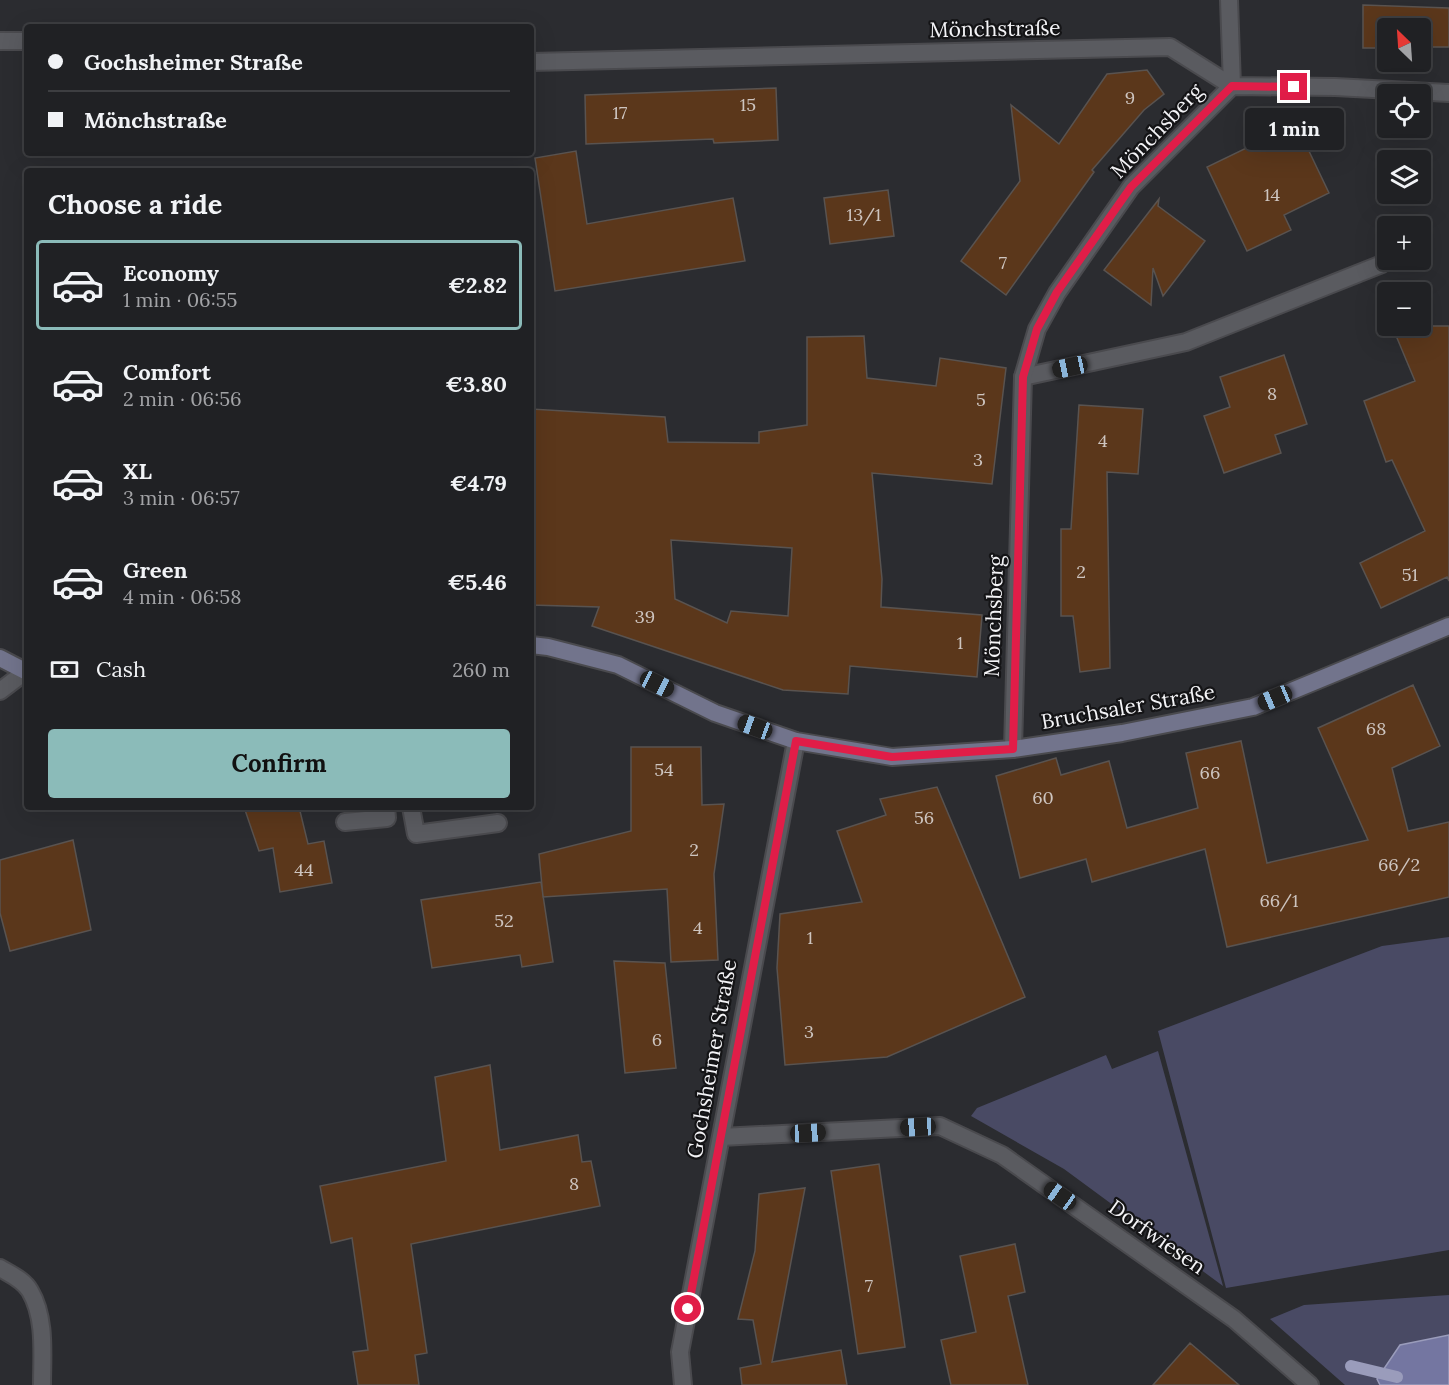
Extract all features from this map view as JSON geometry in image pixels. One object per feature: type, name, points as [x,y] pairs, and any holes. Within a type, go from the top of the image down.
[{"type":"main road","name":"Bruchsaler Straße","points":[[534,646],[618,665],[715,713],[796,741],[892,757],[1013,749],[1122,733],[1253,707],[1449,626]]},
{"type":"main road","points":[[0,658],[24,671]]},
{"type":"street","name":"Mönchsberg","points":[[1013,749],[1023,377],[1037,329],[1057,292],[1131,187],[1232,86],[1229,0]]},
{"type":"street","points":[[0,41],[24,41]]},
{"type":"street","name":"Mönchstraße","points":[[534,62],[1170,47],[1232,86]]},
{"type":"street","points":[[1232,86],[1335,87],[1449,93]]},
{"type":"street","points":[[1023,377],[1186,342],[1377,266]]},
{"type":"street","points":[[0,691],[24,673]]},
{"type":"street","name":"Gochsheimer Straße","points":[[683,1385],[681,1352],[796,741]]},
{"type":"street","points":[[345,822],[387,818],[386,810]]},
{"type":"street","points":[[412,810],[416,834],[498,823]]},
{"type":"street","name":"Dorfwiesen","points":[[721,1137],[940,1126],[1012,1162],[1234,1320],[1310,1385]]},
{"type":"street","points":[[0,1268],[16,1277],[30,1290],[41,1324],[42,1385]]},
{"type":"shaded area","points":[[1449,937],[1449,1250],[1226,1288],[1158,1031],[1382,946]]},
{"type":"shaded area","points":[[1158,1051],[1223,1286],[1064,1169],[971,1116],[977,1108],[1106,1055],[1112,1069]]},
{"type":"shaded area","points":[[1449,1295],[1449,1385],[1345,1385],[1270,1319],[1304,1305]]},
{"type":"shaded area","points":[[1449,1335],[1449,1385],[1380,1385],[1377,1379],[1400,1345]]},
{"type":"building","points":[[1363,5],[1449,8],[1449,47],[1431,47],[1431,18],[1377,18],[1377,48],[1363,48]]},
{"type":"building","points":[[1147,70],[1164,94],[1144,110],[1092,170],[1094,172],[1006,295],[961,261],[1020,181],[1011,105],[1059,144],[1107,74]]},
{"type":"building","points":[[776,88],[778,140],[714,143],[713,139],[586,144],[585,95]]},
{"type":"building","points":[[1296,124],[1329,193],[1284,215],[1291,230],[1247,251],[1207,167]]},
{"type":"building","points":[[576,151],[587,224],[733,198],[745,261],[555,291],[535,158]]},
{"type":"building","points":[[888,190],[894,236],[830,244],[824,198]]},
{"type":"building","points":[[1159,199],[1158,206],[1205,241],[1163,296],[1153,268],[1151,305],[1104,270]]},
{"type":"building","points":[[1431,326],[1449,326],[1449,581],[1447,577],[1381,608],[1360,563],[1425,531],[1392,460],[1386,462],[1364,401],[1415,381],[1396,336],[1431,336]]},
{"type":"building","points":[[864,336],[867,378],[936,386],[940,358],[1006,368],[992,484],[872,473],[882,579],[881,607],[982,615],[977,677],[850,666],[848,694],[783,690],[592,626],[599,607],[534,605],[534,409],[665,417],[668,442],[759,443],[759,432],[807,425],[807,337]],"holes":[[[671,540],[792,548],[788,616],[731,611],[727,623],[675,599]]]},
{"type":"building","points":[[1284,355],[1307,424],[1275,435],[1281,453],[1224,473],[1204,416],[1230,407],[1220,377]]},
{"type":"building","points":[[1079,405],[1143,409],[1138,474],[1107,472],[1110,668],[1080,672],[1073,616],[1061,616],[1061,529],[1071,529]]},
{"type":"building","points":[[1413,685],[1440,746],[1392,768],[1408,831],[1449,822],[1449,897],[1227,947],[1205,849],[1092,882],[1086,859],[1020,878],[996,776],[1056,758],[1061,775],[1109,761],[1127,828],[1198,808],[1186,753],[1241,741],[1267,863],[1368,840],[1318,728]]},
{"type":"building","points":[[631,747],[701,747],[702,805],[724,804],[714,874],[718,960],[671,962],[667,889],[543,897],[539,854],[631,831]]},
{"type":"building","points":[[937,787],[1025,997],[887,1057],[785,1065],[777,968],[780,914],[862,902],[837,831],[886,815],[880,799]]},
{"type":"building","points":[[245,810],[300,810],[308,844],[324,841],[332,883],[280,892],[273,848],[259,851]]},
{"type":"building","points":[[73,840],[91,930],[10,951],[0,913],[0,860]]},
{"type":"building","points":[[541,882],[553,962],[522,967],[520,955],[432,968],[421,900]]},
{"type":"building","points":[[614,961],[665,963],[676,1068],[625,1073]]},
{"type":"building","points":[[490,1065],[500,1150],[578,1135],[582,1162],[591,1161],[600,1206],[411,1244],[427,1353],[415,1355],[419,1385],[358,1385],[353,1352],[368,1350],[352,1238],[331,1243],[320,1186],[446,1161],[435,1077]]},
{"type":"building","points":[[879,1164],[905,1347],[858,1354],[831,1171]]},
{"type":"building","points":[[805,1188],[772,1362],[841,1350],[847,1385],[742,1385],[740,1368],[761,1364],[753,1320],[738,1319],[755,1251],[759,1194]]},
{"type":"building","points":[[1015,1244],[1025,1292],[1008,1296],[1028,1385],[951,1385],[941,1340],[976,1332],[960,1256]]},
{"type":"building","points":[[1190,1343],[1239,1385],[1153,1385]]},
{"type":"waterway","points":[[1351,1366],[1397,1377]]},
{"type":"route","points":[[688,1309],[757,936],[796,741],[892,757],[1013,749],[1023,377],[1037,329],[1057,292],[1131,187],[1232,86],[1294,87]]}]
